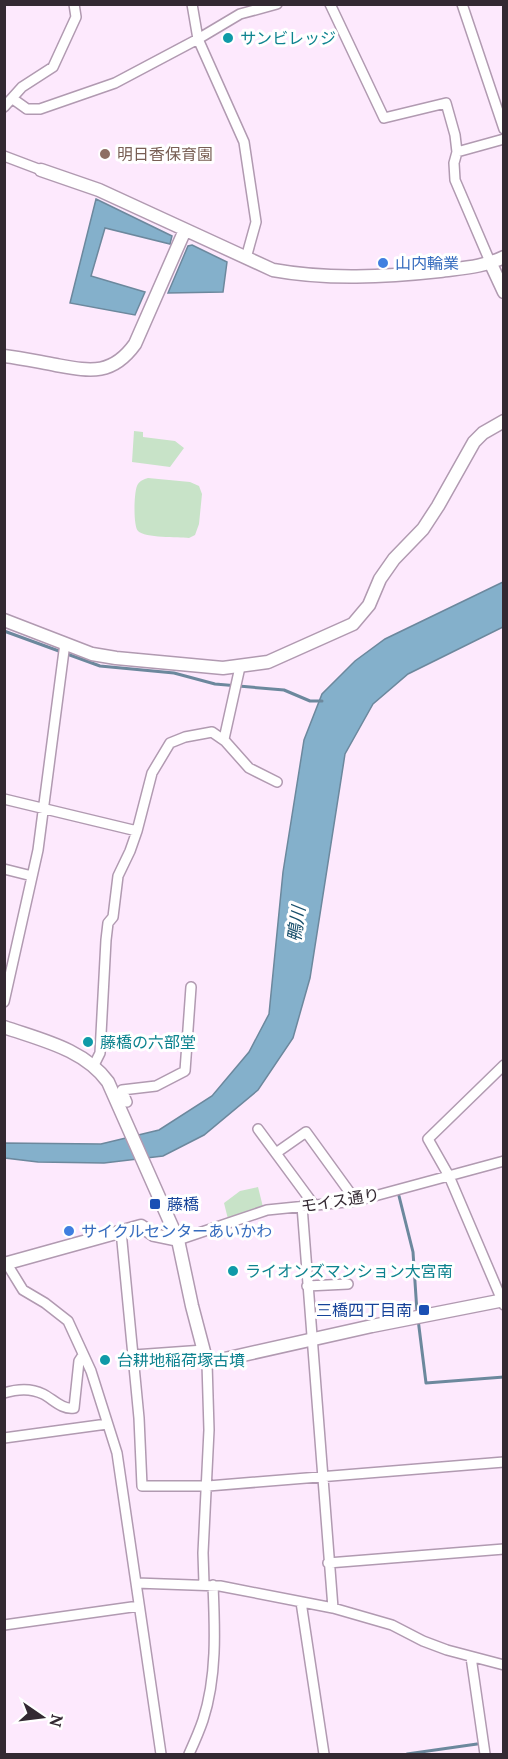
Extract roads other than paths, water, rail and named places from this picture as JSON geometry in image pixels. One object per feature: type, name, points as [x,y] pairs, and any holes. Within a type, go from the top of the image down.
[{"type":"street","points":[[4,107],[22,87],[53,67],[76,17],[74,4]]},
{"type":"street","points":[[192,4],[198,39],[244,142],[256,222],[246,258]]},
{"type":"street","points":[[13,99],[27,109],[40,109],[116,82],[240,14],[277,4]]},
{"type":"street","points":[[330,4],[384,118],[446,103],[457,152],[454,163],[454,180],[504,292]]},
{"type":"street","points":[[462,4],[504,129]]},
{"type":"street","points":[[457,152],[504,139]]},
{"type":"street","points":[[4,156],[99,190],[273,270],[296,274],[368,276],[420,273],[490,264],[504,257]]},
{"type":"street","points":[[4,356],[91,370],[109,367],[123,359],[135,344],[185,230]]},
{"type":"street","points":[[4,620],[92,654],[116,658],[223,668],[268,662],[353,624],[361,616],[369,605],[380,579],[394,559],[423,528],[438,506],[474,442],[483,433],[504,421]]},
{"type":"street","points":[[4,1002],[44,810],[65,643]]},
{"type":"street","points":[[224,739],[240,667]]},
{"type":"street","points":[[94,1065],[100,1053],[108,923],[113,917],[118,876],[137,831],[152,773],[170,743],[185,737],[212,732],[224,739],[249,768],[278,782]]},
{"type":"street","points":[[4,799],[137,831]]},
{"type":"street","points":[[4,868],[32,876]]},
{"type":"street","points":[[124,1106],[122,1090],[156,1086],[185,1071],[191,987]]},
{"type":"street","points":[[4,1027],[66,1050],[94,1065],[108,1082],[124,1106],[178,1240],[205,1357],[210,1430],[203,1554],[215,1630],[208,1700],[203,1720],[189,1755]]},
{"type":"street","points":[[504,1065],[428,1139],[449,1176],[504,1305]]},
{"type":"street","points":[[258,1129],[314,1205]]},
{"type":"street","points":[[276,1153],[306,1132],[356,1201]]},
{"type":"street","name":"モイス通り","points":[[178,1240],[267,1210],[356,1201],[504,1161]]},
{"type":"street","points":[[302,1206],[333,1608]]},
{"type":"street","points":[[161,1755],[117,1453],[91,1371],[68,1321],[45,1303],[22,1290],[6,1264],[141,1226],[154,1235],[178,1240]]},
{"type":"street","points":[[121,1232],[134,1355],[142,1486],[208,1486],[504,1462]]},
{"type":"street","points":[[307,1286],[348,1284]]},
{"type":"street","points":[[134,1355],[205,1357],[311,1340],[503,1300]]},
{"type":"street","points":[[4,1393],[31,1390],[43,1394],[68,1409],[74,1408],[79,1360],[83,1355]]},
{"type":"street","points":[[4,1438],[107,1424]]},
{"type":"street","points":[[328,1563],[504,1549]]},
{"type":"street","points":[[136,1583],[209,1585],[333,1608],[392,1625],[423,1641],[504,1665]]},
{"type":"street","points":[[302,1602],[324,1755]]},
{"type":"street","points":[[4,1625],[139,1606]]},
{"type":"street","points":[[471,1657],[485,1755]]},
{"type":"water","points":[[96,199],[172,236],[170,244],[105,228],[91,276],[145,292],[135,315],[70,303]]},
{"type":"water","points":[[192,245],[227,262],[223,292],[168,293],[188,246]]},
{"type":"water","name":"鴨川","points":[[503,582],[503,627],[408,674],[373,704],[345,754],[310,978],[293,1038],[258,1090],[204,1135],[163,1156],[104,1163],[38,1162],[5,1158],[4,1143],[101,1144],[159,1130],[212,1096],[249,1052],[269,1014],[283,872],[304,740],[322,694],[355,661],[385,639]]},
{"type":"waterway","points":[[4,631],[100,666],[174,673],[215,684],[284,690],[310,701],[322,701]]},
{"type":"waterway","points":[[399,1196],[413,1252],[417,1312]]},
{"type":"waterway","points":[[418,1319],[426,1383],[504,1377]]},
{"type":"waterway","points":[[407,1754],[477,1744]]},
{"type":"place","name":"サンビレッジ","points":[[228,38]]},
{"type":"place","name":"明日香保育園","points":[[105,154]]},
{"type":"place","name":"山内輪業","points":[[383,263]]},
{"type":"place","name":"藤橋の六部堂","points":[[88,1042]]},
{"type":"place","name":"藤橋","points":[[155,1204]]},
{"type":"place","name":"サイクルセンターあいかわ","points":[[69,1231]]},
{"type":"place","name":"ライオンズマンション大宮南","points":[[233,1271]]},
{"type":"place","name":"三橋四丁目南","points":[[424,1310]]},
{"type":"place","name":"台耕地稲荷塚古墳","points":[[105,1360]]}]
